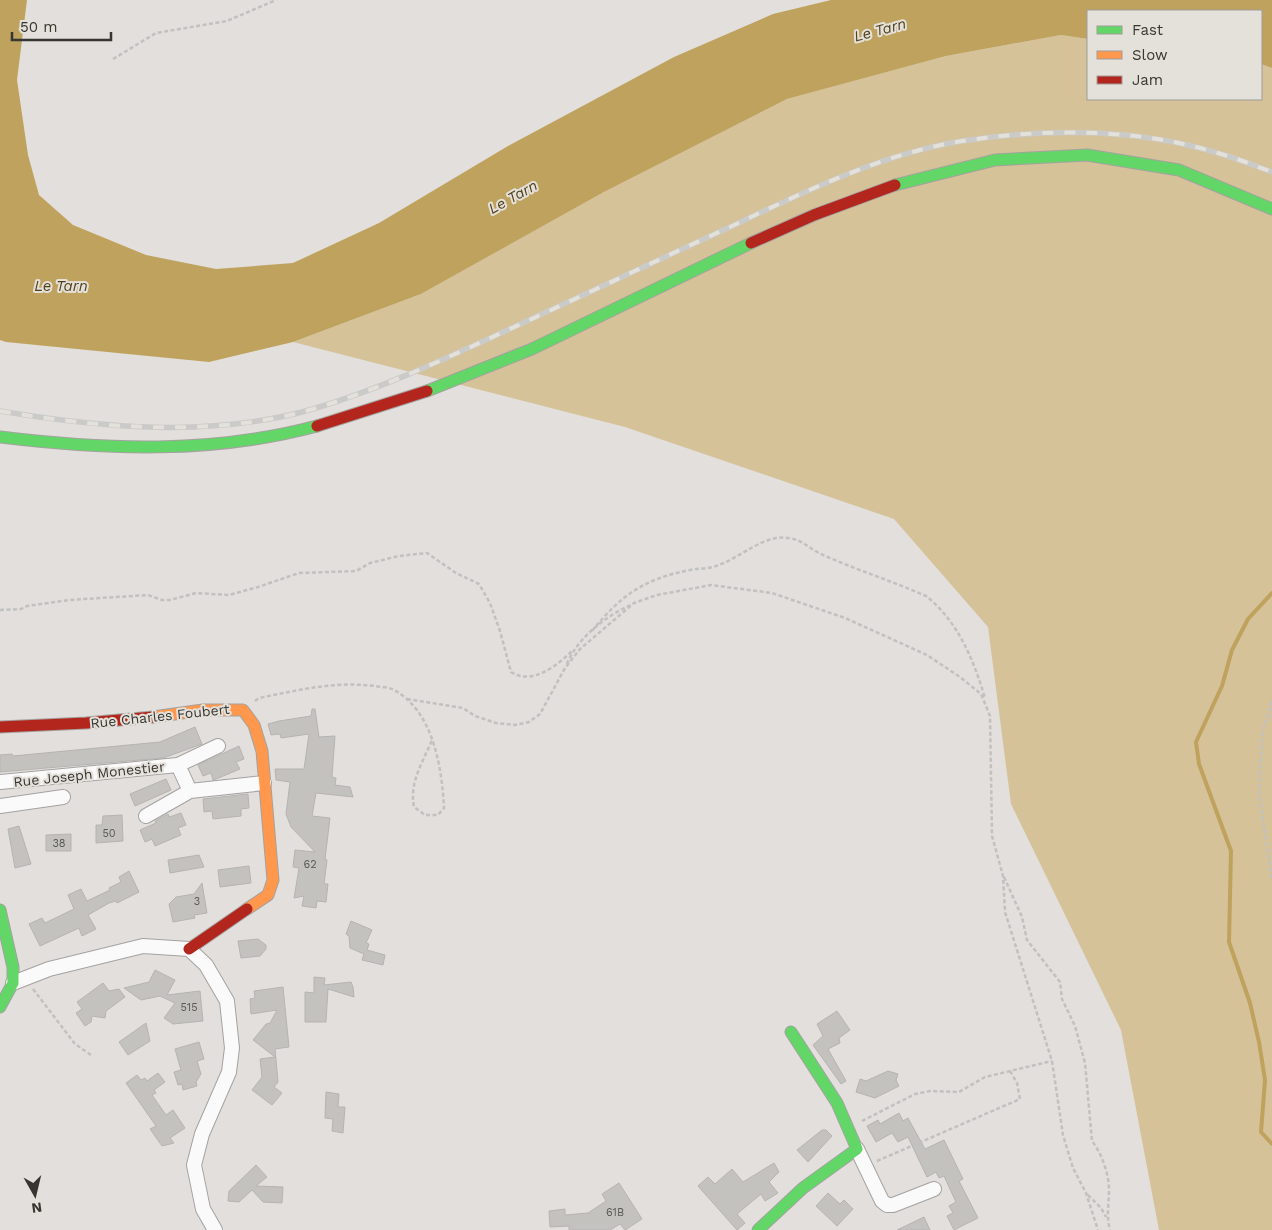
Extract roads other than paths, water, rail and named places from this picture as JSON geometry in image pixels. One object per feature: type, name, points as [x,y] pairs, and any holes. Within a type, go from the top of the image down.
[{"type":"main road","points":[[0,437],[92,446],[200,446],[316,426],[378,408],[550,341],[808,217],[927,173],[977,162],[1069,154],[1119,157],[1157,164],[1201,176],[1272,209]]},
{"type":"main road","name":"Rue Charles Foubert","points":[[0,727],[74,725],[199,710],[228,708],[243,710],[254,725],[262,751],[273,880],[268,894],[189,949]]},
{"type":"main road","points":[[0,910],[13,967],[20,981],[0,1007]]},
{"type":"main road","points":[[758,1230],[803,1188],[857,1149],[851,1128],[791,1032]]},
{"type":"street","name":"Rue Joseph Monestier","points":[[0,782],[178,765],[218,746]]},
{"type":"street","name":"Rue Joseph Monestier","points":[[178,765],[190,791]]},
{"type":"street","points":[[146,816],[190,791],[264,784]]},
{"type":"street","points":[[0,806],[63,797]]},
{"type":"street","points":[[20,981],[49,969],[142,946],[164,945],[189,949],[206,965],[220,985],[227,1001],[232,1048],[229,1072],[202,1134],[194,1165],[203,1209],[215,1230]]},
{"type":"street","points":[[857,1149],[882,1201],[887,1205],[893,1205],[934,1189]]},
{"type":"water","name":"Le Tarn","points":[[0,0],[27,0],[17,80],[28,155],[39,195],[73,225],[146,255],[216,269],[293,263],[379,223],[508,146],[674,57],[773,14],[831,0],[1272,0],[1272,68],[1262,64],[1262,10],[1087,10],[1087,39],[1061,35],[946,56],[787,99],[604,192],[421,294],[293,342],[209,362],[0,340]]},
{"type":"waterway","points":[[1272,593],[1248,619],[1232,650],[1222,686],[1196,742],[1199,764],[1231,851],[1229,942],[1250,1003],[1259,1042],[1265,1080],[1261,1132],[1272,1144]]},
{"type":"railway","points":[[0,411],[78,422],[157,427],[196,427],[236,424],[275,418],[313,409],[384,384],[430,365],[843,176],[902,155],[962,141],[1027,134],[1093,133],[1125,135],[1190,145],[1272,172]]}]
